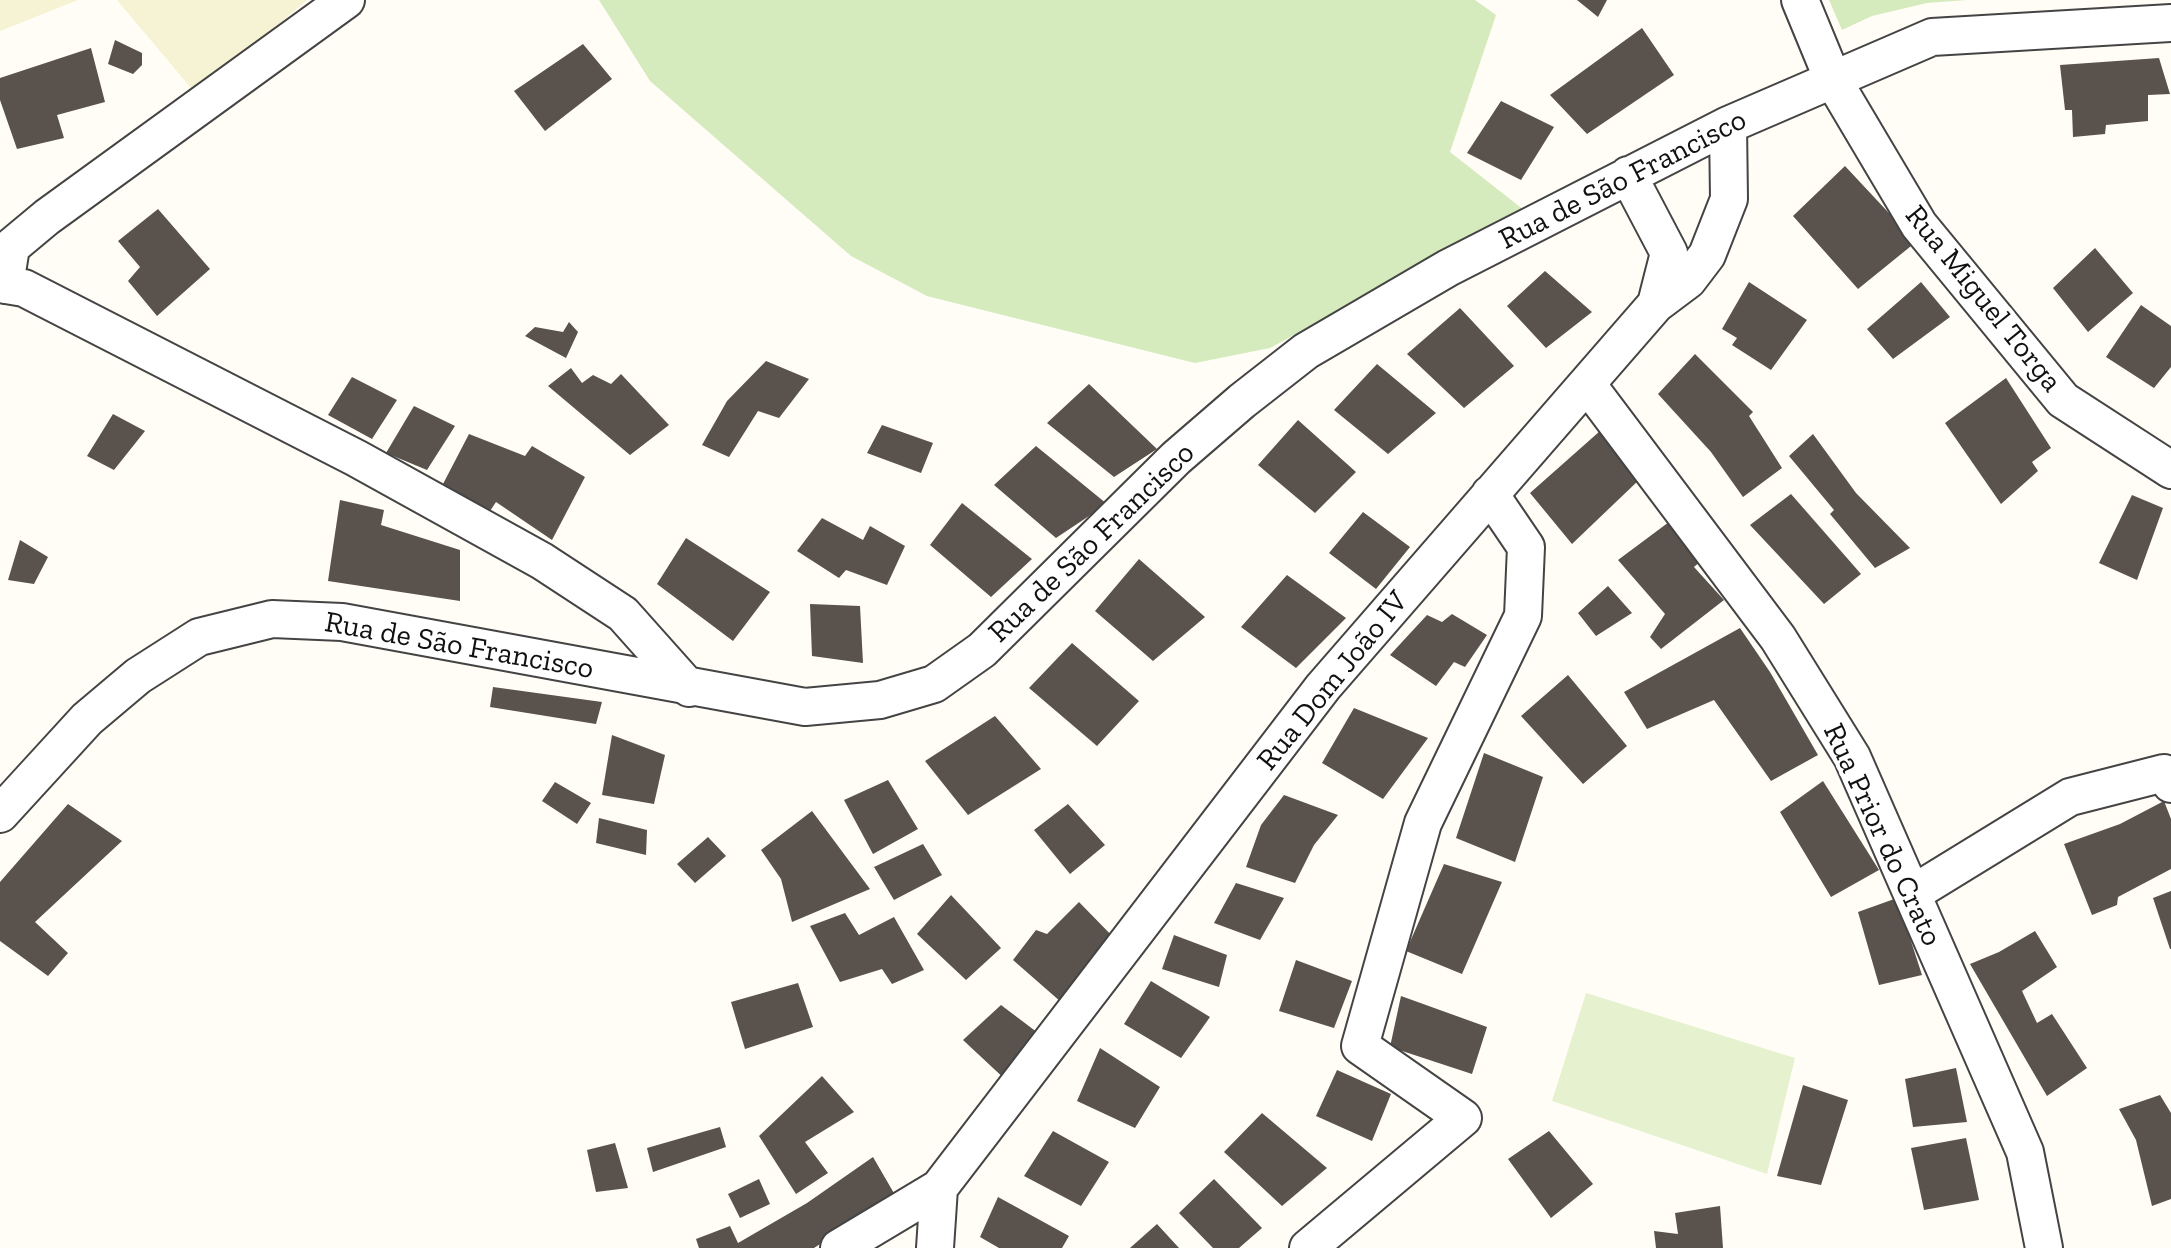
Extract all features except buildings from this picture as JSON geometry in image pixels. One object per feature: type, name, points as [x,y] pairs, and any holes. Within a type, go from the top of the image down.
[{"type":"street","points":[[346,0],[47,217],[11,247],[3,284],[24,288],[356,458],[542,561],[623,614],[689,688]]},
{"type":"street","name":"Rua Miguel Torga","points":[[1800,0],[1833,80],[1919,225],[2063,400],[2171,470]]},
{"type":"street","name":"Rua de São Francisco","points":[[0,814],[87,719],[138,676],[199,637],[272,619],[342,622],[805,707],[880,700],[934,684],[982,650],[1176,458],[1306,351],[1448,268],[1728,125],[1932,37],[2171,23]]},
{"type":"street","name":"Rua Dom João IV","points":[[939,1188],[1323,687],[1656,304],[1688,280],[1718,234],[1729,199],[1728,125]]},
{"type":"street","points":[[1628,175],[1669,253],[1656,304]]},
{"type":"street","points":[[1650,217],[1677,231],[1718,234]]},
{"type":"street","name":"Rua Prior do Crato","points":[[1587,384],[1778,638],[1852,757],[2025,1152],[2044,1248]]},
{"type":"street","points":[[1308,1248],[1463,1118],[1360,1046],[1423,823],[1523,616],[1526,547],[1490,494]]},
{"type":"street","points":[[1912,894],[2070,797],[2164,773],[2171,784]]},
{"type":"street","points":[[839,1248],[939,1188]]},
{"type":"street","points":[[935,1248],[939,1188]]},
{"type":"shaded area","points":[[0,0],[78,0],[0,31]]},
{"type":"shaded area","points":[[117,0],[307,0],[196,94]]},
{"type":"green space","points":[[599,0],[1475,0],[1496,15],[1450,152],[1524,210],[1270,348],[1195,363],[927,296],[851,256],[650,81]]},
{"type":"green space","points":[[1829,0],[1967,0],[1927,3],[1872,16],[1842,30]]},
{"type":"green space","points":[[1586,993],[1795,1058],[1767,1174],[1552,1101]]}]
